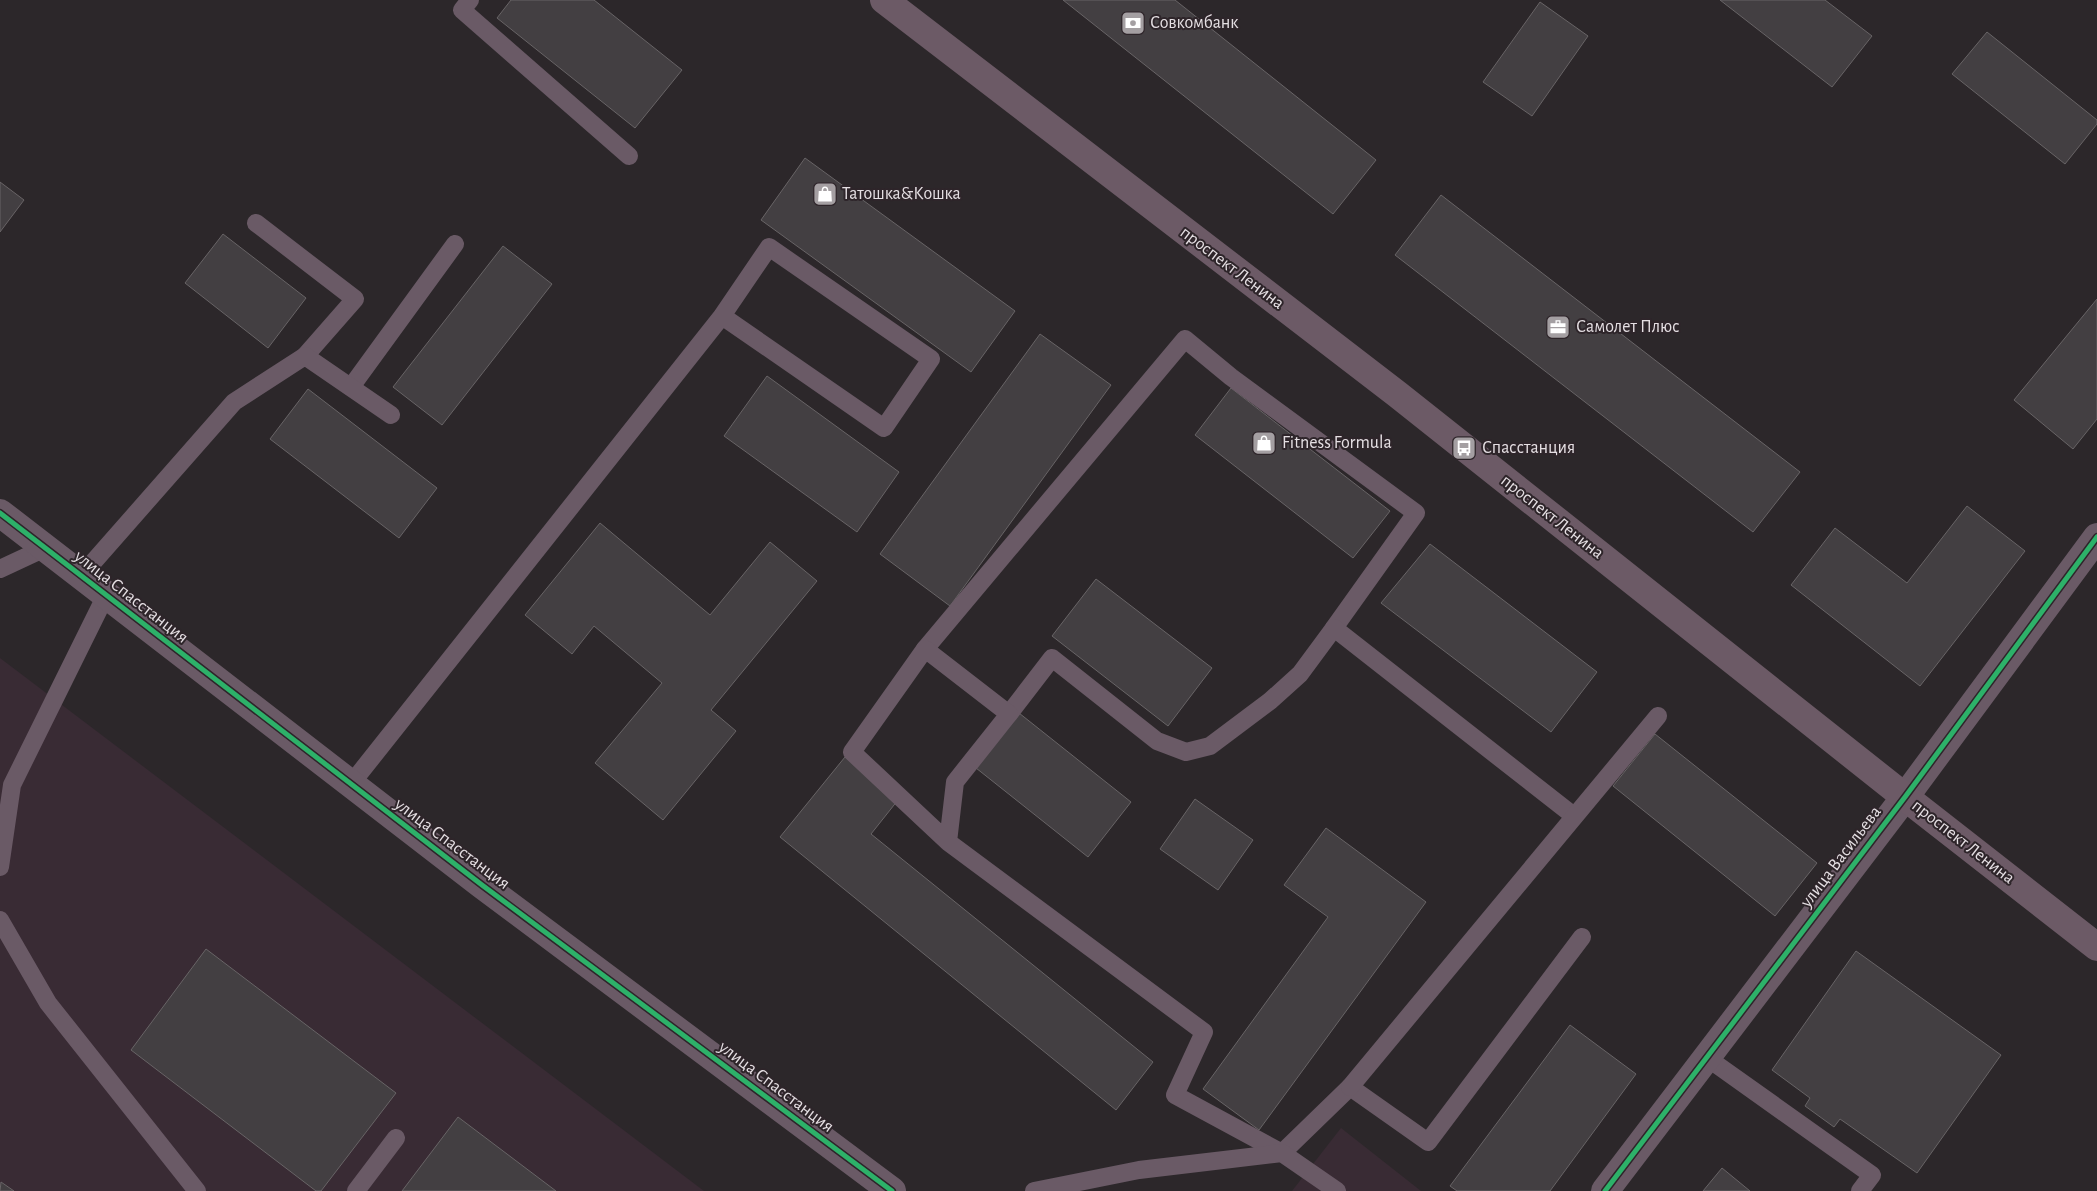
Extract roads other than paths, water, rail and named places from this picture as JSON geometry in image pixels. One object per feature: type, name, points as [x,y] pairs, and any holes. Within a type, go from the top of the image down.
[{"type":"main road","name":"проспект Ленина","points":[[884,0],[1398,394],[2097,947]]},
{"type":"street","name":"улица Спасстанция","points":[[0,514],[482,885],[892,1191]]},
{"type":"street","name":"улица Васильева","points":[[1604,1191],[1904,796],[2097,537]]},
{"type":"lane","points":[[470,0],[462,10],[629,156]]},
{"type":"lane","points":[[81,576],[234,402],[305,356],[355,299],[256,223]]},
{"type":"lane","points":[[351,387],[455,244]]},
{"type":"lane","points":[[351,784],[722,316],[769,247],[931,359],[884,428],[722,316]]},
{"type":"lane","points":[[948,842],[955,782],[1052,658],[1157,740],[1186,752],[1210,746],[1270,701],[1300,674],[1416,513],[1232,376],[1185,338],[925,649],[852,752],[948,842],[1204,1032],[1175,1095],[1282,1153],[1337,1191]]},
{"type":"lane","points":[[305,356],[391,415]]},
{"type":"lane","points":[[0,569],[45,548]]},
{"type":"lane","points":[[0,868],[12,785],[106,594]]},
{"type":"lane","points":[[1334,628],[1574,816]]},
{"type":"lane","points":[[925,649],[1009,714]]},
{"type":"lane","points":[[1034,1191],[1139,1170],[1282,1153],[1350,1087],[1658,716]]},
{"type":"lane","points":[[0,920],[48,1003],[197,1191]]},
{"type":"lane","points":[[1350,1087],[1428,1142],[1582,936]]},
{"type":"lane","points":[[1706,1057],[1872,1175],[1860,1191]]},
{"type":"lane","points":[[356,1191],[396,1138]]},
{"type":"place","name":"Совкомбанк","points":[[1133,23]]},
{"type":"place","name":"Татошка&Кошка","points":[[825,194]]},
{"type":"place","name":"Самолет Плюс","points":[[1558,327]]},
{"type":"place","name":"Fitness Formula","points":[[1264,443]]},
{"type":"place","name":"Спасстанция","points":[[1464,448]]}]
